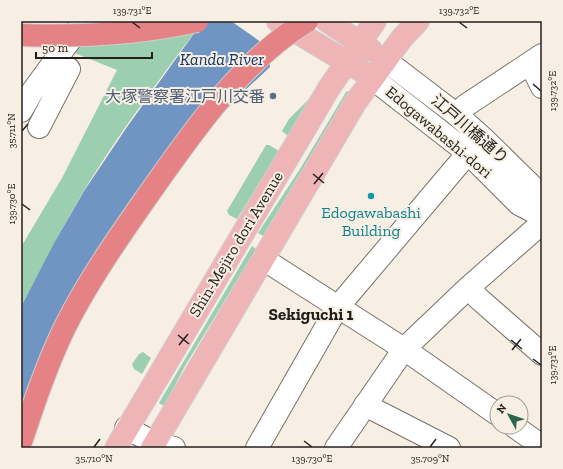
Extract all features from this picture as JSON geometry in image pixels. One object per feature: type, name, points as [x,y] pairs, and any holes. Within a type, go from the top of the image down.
[{"type":"highway","points":[[21,35],[101,35],[146,30],[197,21]]},
{"type":"highway","points":[[21,442],[42,377],[63,332],[113,246],[181,148],[235,83],[276,43],[307,21]]},
{"type":"main road","points":[[327,21],[386,60]]},
{"type":"main road","name":"Shin-Mejiro dori Avenue","points":[[116,448],[126,428],[242,232],[347,61],[375,21]]},
{"type":"main road","name":"Shin-Mejiro dori Avenue","points":[[161,446],[263,260],[355,103],[402,38],[418,21]]},
{"type":"main road","points":[[281,23],[347,61],[372,78]]},
{"type":"street","points":[[21,111],[32,92],[84,21]]},
{"type":"street","points":[[457,115],[465,106],[536,59],[542,87]]},
{"type":"street","name":"江戸川橋通り","points":[[386,60],[457,115],[535,189],[542,207]]},
{"type":"street","points":[[39,127],[69,69],[56,61]]},
{"type":"street","name":"Edogawabashi-dori","points":[[372,78],[468,152],[519,204],[542,216]]},
{"type":"street","points":[[257,448],[337,308],[468,152]]},
{"type":"street","points":[[336,448],[404,349],[469,287],[542,223]]},
{"type":"street","points":[[263,260],[404,349],[489,408]]},
{"type":"street","points":[[469,287],[478,298],[542,354]]},
{"type":"street","points":[[366,405],[449,448]]},
{"type":"street","points":[[126,428],[161,446]]},
{"type":"street","points":[[526,435],[542,447]]},
{"type":"green space","points":[[93,21],[203,21],[141,105],[83,192],[21,307],[21,247],[62,178],[117,70],[72,52]]},
{"type":"green space","points":[[348,91],[350,93],[263,236],[258,233],[300,169]]},
{"type":"green space","points":[[312,96],[288,136],[282,131],[289,119]]},
{"type":"green space","points":[[266,145],[269,145],[279,151],[237,219],[229,215],[227,211]]},
{"type":"green space","points":[[252,246],[256,249],[185,366],[164,406],[159,403]]},
{"type":"green space","points":[[143,352],[151,358],[142,374],[134,369],[132,364],[139,354]]},
{"type":"water","name":"Kanda River","points":[[203,21],[286,21],[267,40],[270,67],[241,94],[212,125],[133,227],[85,302],[21,448],[21,307],[53,245],[84,191],[127,127]]},
{"type":"pier","points":[[231,21],[286,21],[268,47]]},
{"type":"place","name":"大塚警察署江戸川交番","points":[[273,96]]},
{"type":"place","name":"Edogawabashi Building","points":[[371,196]]},
{"type":"district","name":"Sekiguchi 1","points":[[311,314]]}]
